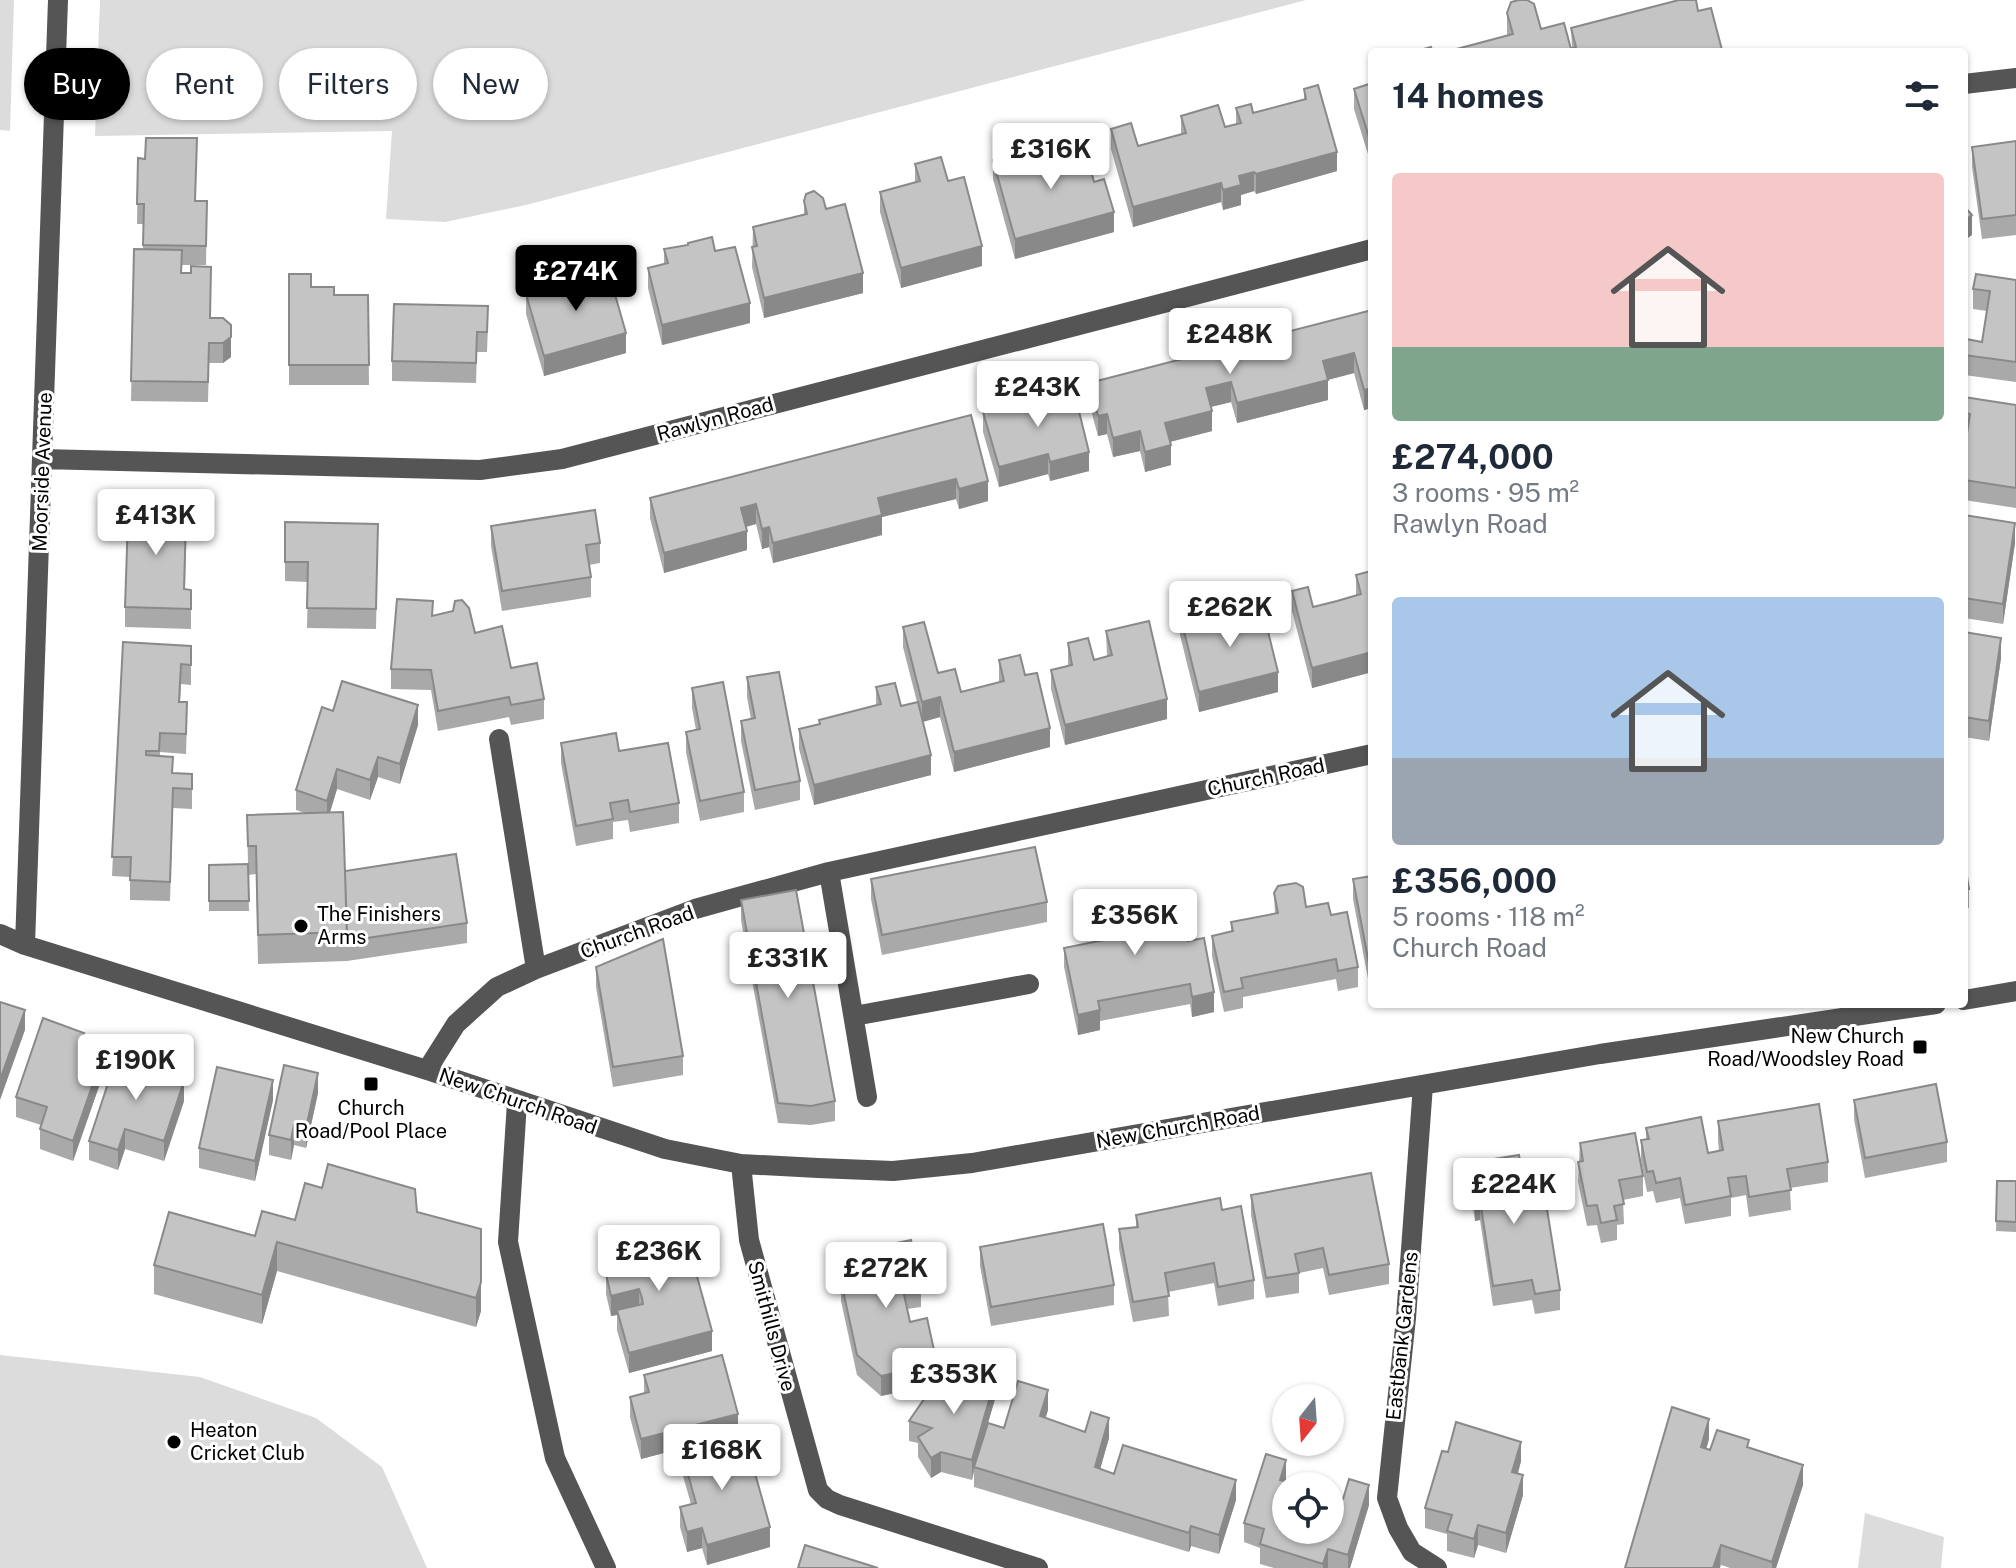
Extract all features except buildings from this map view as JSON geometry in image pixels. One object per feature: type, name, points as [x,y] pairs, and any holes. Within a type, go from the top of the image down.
[{"type":"street","name":"Moorside Avenue","points":[[25,945],[58,0]]},
{"type":"street","points":[[1968,84],[2016,78]]},
{"type":"street","name":"Rawlyn Road","points":[[42,459],[480,470],[562,459],[1368,250]]},
{"type":"street","points":[[499,739],[536,969]]},
{"type":"street","name":"Church Road","points":[[427,1070],[456,1024],[497,987],[536,969],[695,909],[829,872],[1368,755]]},
{"type":"street","points":[[829,872],[867,1097]]},
{"type":"street","points":[[0,934],[25,945],[427,1070]]},
{"type":"street","points":[[854,1016],[1029,984]]},
{"type":"street","points":[[1968,999],[2016,991]]},
{"type":"street","name":"New Church Road","points":[[427,1070],[665,1149],[741,1164],[893,1171],[972,1163],[1834,1012],[1885,1008]]},
{"type":"street","name":"Eastbank Gardens","points":[[1423,1085],[1406,1318],[1387,1498],[1398,1528],[1412,1552],[1437,1568]]},
{"type":"street","points":[[517,1102],[508,1242],[555,1458],[606,1568]]},
{"type":"street","name":"Smithills Drive","points":[[741,1164],[749,1240],[818,1490],[840,1505],[1038,1568]]},
{"type":"shaded area","points":[[0,0],[14,0],[10,131],[0,130]]},
{"type":"shaded area","points":[[100,0],[1306,0],[526,205],[445,222],[386,219],[392,131],[95,136],[96,120],[130,120],[130,48],[98,48]]},
{"type":"shaded area","name":"Heaton Cricket Club","points":[[0,1355],[200,1377],[316,1418],[382,1467],[427,1568],[0,1568]]},
{"type":"shaded area","points":[[1865,1513],[1944,1537],[1941,1568],[1858,1568]]},
{"type":"place","name":"The Finishers Arms","points":[[301,926]]},
{"type":"place","name":"New Church Road/Woodsley Road","points":[[1920,1047]]},
{"type":"place","name":"Church Road/Pool Place","points":[[371,1084]]},
{"type":"place","name":"Heaton Cricket Club","points":[[174,1442]]}]
